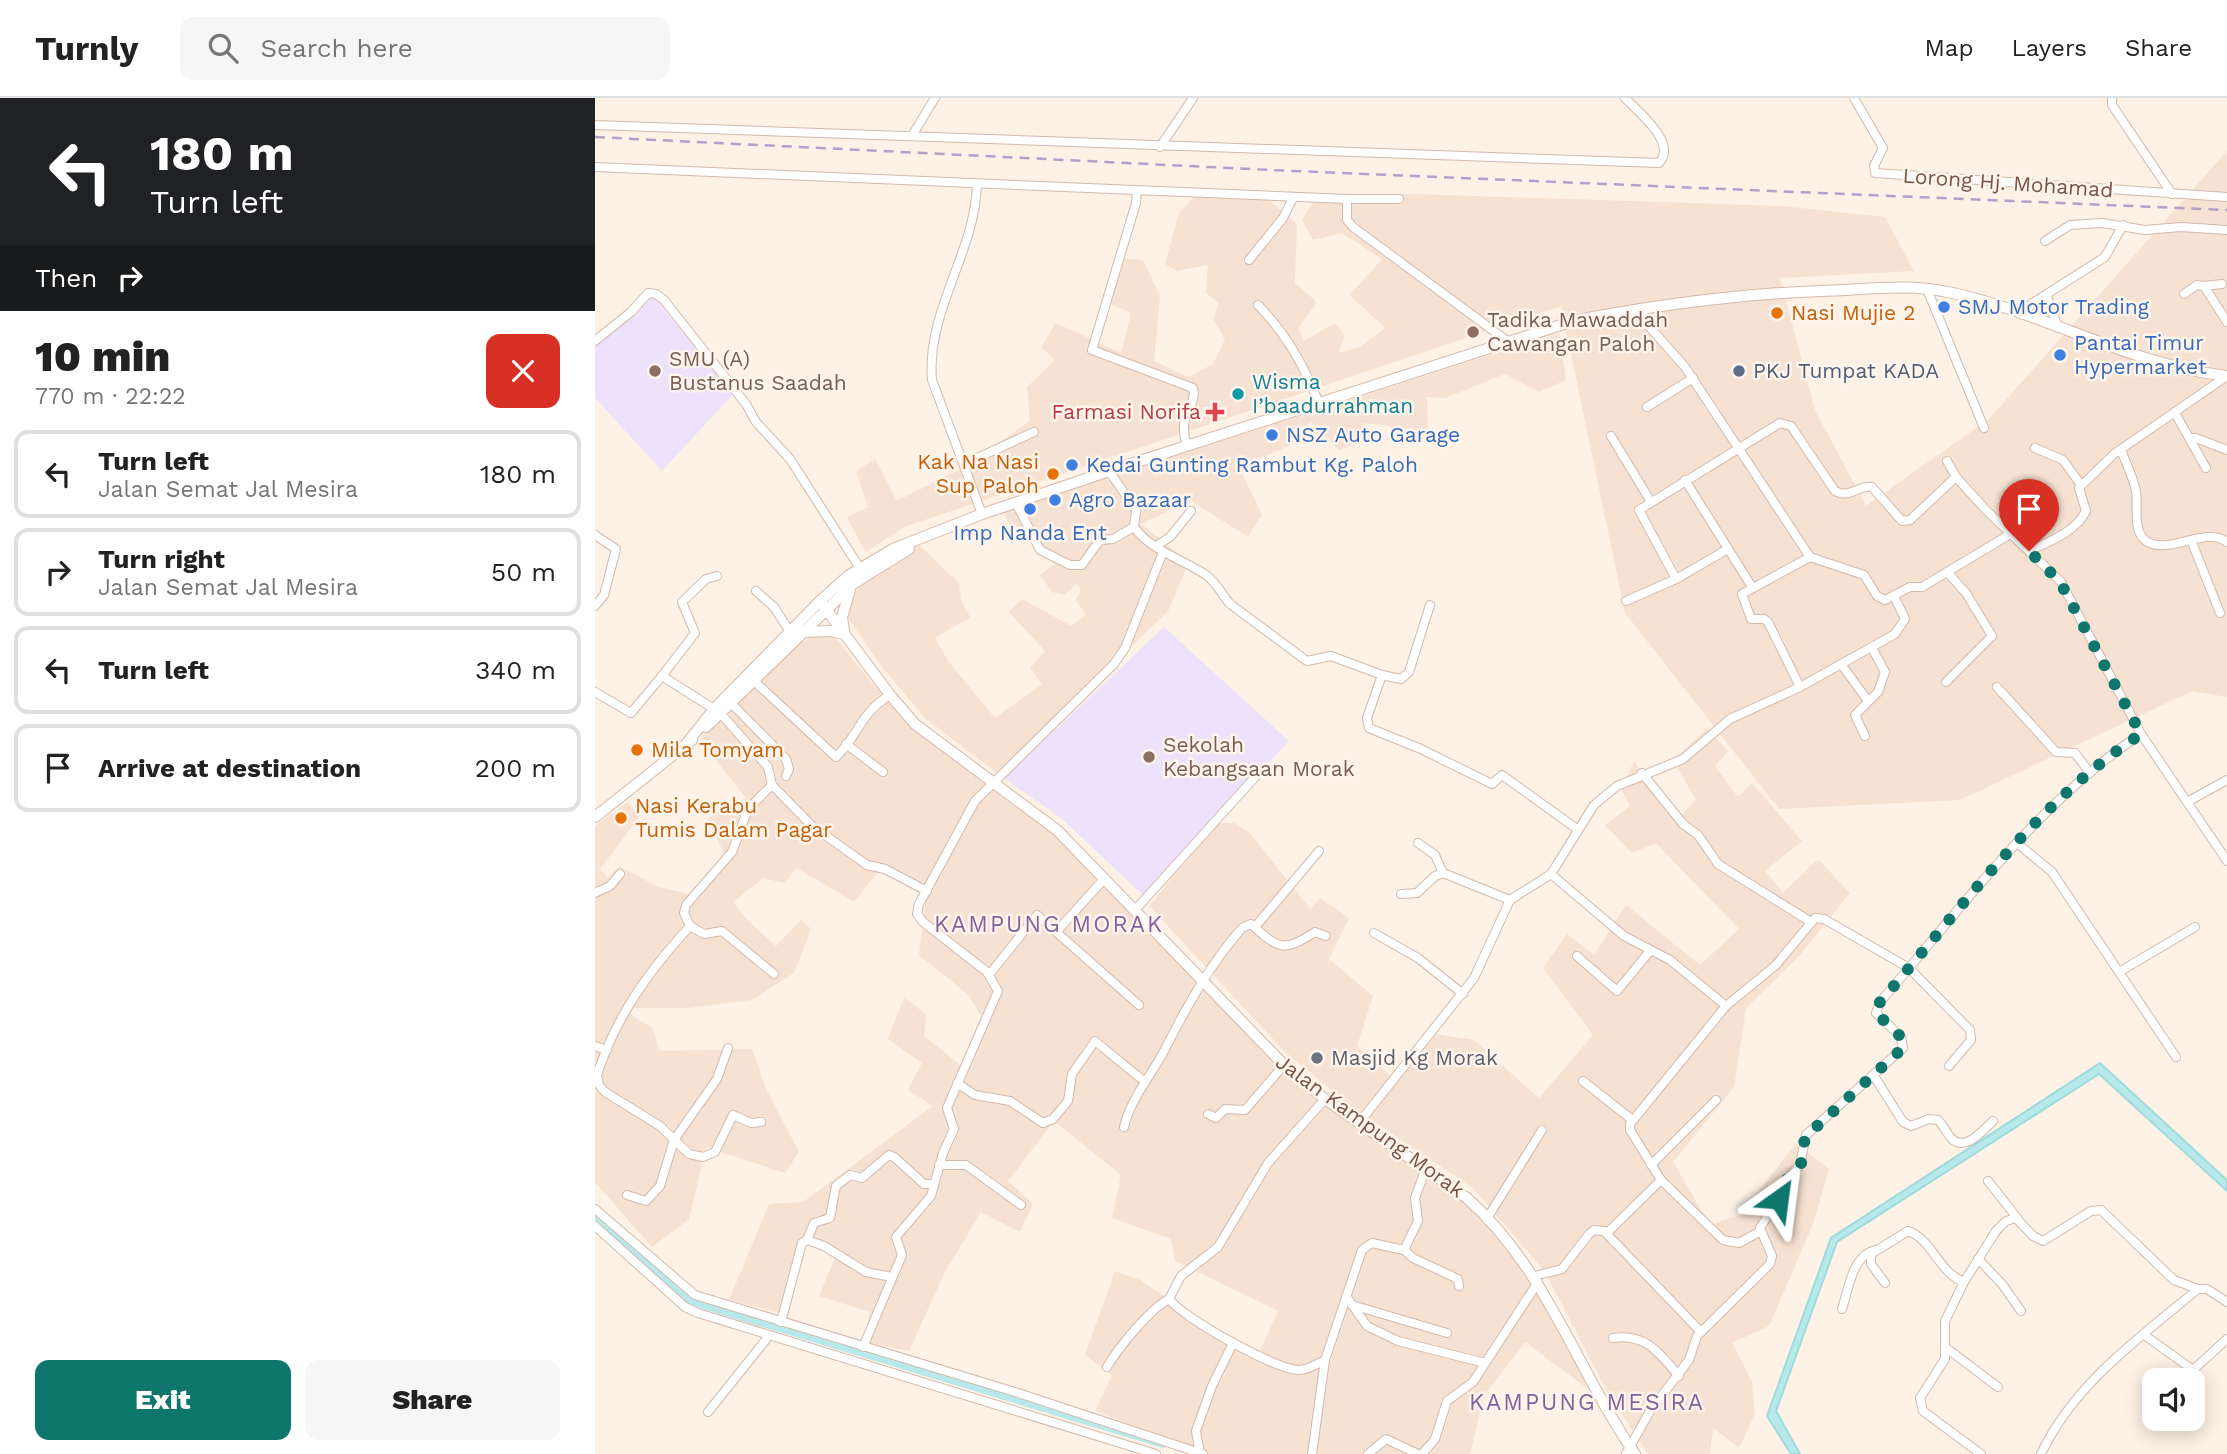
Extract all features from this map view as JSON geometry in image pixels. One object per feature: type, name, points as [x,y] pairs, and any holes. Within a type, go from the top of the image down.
[{"type":"main road","points":[[595,817],[687,743],[790,632],[862,572],[936,534],[982,514],[1109,471],[1506,340],[1573,321],[1642,308],[1796,292],[1885,287],[1927,289],[1969,297],[2167,366],[2227,376]]},
{"type":"main road","points":[[802,632],[831,631],[845,634],[842,617],[845,600],[862,572]]},
{"type":"main road","points":[[718,712],[732,704],[802,632],[823,605],[853,584]]},
{"type":"main road","name":"Jalan Kampung Morak","points":[[823,605],[890,695],[926,734],[1056,830],[1284,1065],[1325,1099],[1426,1168],[1488,1217],[1537,1279],[1630,1452]]},
{"type":"street","points":[[913,134],[935,98]]},
{"type":"street","points":[[1160,147],[1193,98]]},
{"type":"street","points":[[595,125],[913,134],[1160,147],[1659,163],[1664,155],[1661,137],[1625,98]]},
{"type":"street","name":"Lorong Hj. Mohamad","points":[[1854,98],[1883,148],[1874,166],[1875,173],[2227,197]]},
{"type":"street","points":[[2112,98],[2112,105],[2172,194]]},
{"type":"street","points":[[595,167],[1293,198],[1399,199]]},
{"type":"street","points":[[977,183],[974,219],[944,304],[930,358],[932,380],[982,514]]},
{"type":"street","points":[[1137,191],[1136,203],[1092,350],[1193,388],[1193,400],[1183,419],[1187,446]]},
{"type":"street","points":[[1249,260],[1283,218],[1293,198]]},
{"type":"street","points":[[1347,199],[1347,220],[1353,227],[1506,340]]},
{"type":"street","points":[[2045,241],[2070,225],[2123,225],[2144,230],[2181,227],[2227,230]]},
{"type":"street","points":[[2022,315],[2031,304],[2106,255],[2123,225]]},
{"type":"street","points":[[2184,294],[2197,285],[2222,285]]},
{"type":"street","points":[[2204,286],[2227,322]]},
{"type":"street","points":[[1927,289],[1984,428]]},
{"type":"street","points":[[595,341],[631,312],[648,293],[656,294],[664,300],[746,404],[756,422],[790,459],[862,572]]},
{"type":"street","points":[[2047,296],[2058,328]]},
{"type":"street","points":[[1258,305],[1284,332],[1296,350],[1319,402]]},
{"type":"street","points":[[1642,308],[1647,324],[1693,378],[1810,557],[1864,575],[1882,600],[1910,587],[1920,588],[2012,533]]},
{"type":"street","points":[[2029,551],[2067,532],[2083,517],[2086,512],[2078,491],[2081,485],[2121,450],[2227,376]]},
{"type":"street","points":[[1647,407],[1693,378]]},
{"type":"street","points":[[2175,413],[2206,468]]},
{"type":"street","points":[[1676,579],[1638,513],[1736,447],[1776,424],[1786,422],[1835,491],[1848,494],[1872,487],[1899,519],[1905,522],[1956,477]]},
{"type":"street","points":[[964,464],[1034,432]]},
{"type":"street","points":[[1611,436],[1651,502]]},
{"type":"street","points":[[2189,438],[2196,438],[2220,450],[2227,450]]},
{"type":"street","points":[[2035,448],[2063,460],[2081,485]]},
{"type":"street","points":[[2121,450],[2136,489],[2138,532],[2143,538],[2157,545],[2217,538],[2227,542]]},
{"type":"street","points":[[1947,461],[1956,477],[2060,582],[2141,734],[2227,861]]},
{"type":"street","points":[[1109,471],[1136,510],[1134,527]]},
{"type":"street","points":[[1685,480],[1752,587]]},
{"type":"street","points":[[1016,503],[1036,546],[1070,565],[1082,565],[1100,540],[1113,539],[1134,527]]},
{"type":"street","points":[[863,1347],[902,1253],[897,1237],[930,1197],[954,1129],[947,1110],[997,996],[997,986],[989,975],[919,918],[917,909],[956,838],[963,818],[994,783],[1114,664],[1125,648],[1159,549],[1191,511]]},
{"type":"street","points":[[1134,527],[1159,549],[1206,576],[1223,591],[1230,604],[1301,658],[1312,662],[1331,656],[1396,679],[1406,676],[1430,605]]},
{"type":"street","points":[[595,535],[616,549],[604,595],[595,606]]},
{"type":"street","points":[[2192,540],[2220,613]]},
{"type":"street","points":[[1626,601],[1676,579],[1728,549]]},
{"type":"street","points":[[1800,687],[1768,622],[1749,617],[1742,594],[1810,557]]},
{"type":"street","points":[[1946,682],[1992,636],[1966,593],[1948,573]]},
{"type":"street","points":[[595,692],[631,713],[695,633],[682,603],[706,579],[717,576]]},
{"type":"street","points":[[756,591],[774,607],[790,632]]},
{"type":"street","points":[[1359,1123],[1463,994],[1479,968],[1510,900],[1551,874],[1594,806],[1617,786],[1683,759],[1730,719],[1800,687],[1872,648],[1904,624],[1894,596]]},
{"type":"street","points":[[1865,736],[1854,715],[1878,692],[1885,672],[1872,648]]},
{"type":"street","points":[[1841,664],[1868,701]]},
{"type":"street","points":[[1382,675],[1367,719],[1369,729],[1421,749],[1492,784],[1502,775],[1577,829]]},
{"type":"street","points":[[661,676],[718,712],[768,766],[772,785],[812,826],[867,865],[884,869],[927,891]]},
{"type":"street","points":[[754,681],[836,757],[868,712],[890,695]]},
{"type":"street","points":[[1997,687],[2056,752],[2075,753],[2090,773]]},
{"type":"street","points":[[732,704],[786,759],[789,769],[786,776]]},
{"type":"street","points":[[1949,1066],[1971,1040],[1972,1032],[1909,968],[1824,919],[1815,918],[1776,965],[1726,1006],[1665,1084],[1630,1119],[1630,1130],[1661,1180],[1723,1240],[1732,1244],[1739,1243],[1759,1232],[1784,1183],[1800,1166],[1805,1137],[1829,1112],[1874,1076],[1903,1048],[1901,1037],[1879,1017],[1877,1006],[1909,968],[2046,811],[2141,734]]},
{"type":"street","points":[[846,744],[883,772]]},
{"type":"street","points":[[1642,774],[1683,824],[1698,835],[1718,864],[1811,922]]},
{"type":"street","points":[[1135,910],[1257,775]]},
{"type":"street","points":[[2187,802],[2227,780]]},
{"type":"street","points":[[772,785],[748,809],[732,852],[685,905],[684,914],[690,926],[704,934],[722,930],[752,959],[774,974]]},
{"type":"street","points":[[1418,843],[1435,855],[1443,873],[1510,900]]},
{"type":"street","points":[[2018,844],[2052,872],[2176,1057]]},
{"type":"street","points":[[1255,927],[1319,851]]},
{"type":"street","points":[[1401,894],[1419,892],[1443,873]]},
{"type":"street","points":[[595,893],[610,886],[620,874]]},
{"type":"street","points":[[1551,874],[1625,936],[1670,960],[1726,1006]]},
{"type":"street","points":[[1057,931],[1105,878]]},
{"type":"street","points":[[989,975],[1035,915],[1057,931],[1139,1005]]},
{"type":"street","points":[[1124,1126],[1132,1104],[1187,1006],[1242,928],[1247,925],[1255,927],[1278,946],[1295,945],[1315,932],[1326,936]]},
{"type":"street","points":[[690,926],[641,984],[620,1019],[597,1075],[601,1089],[658,1124],[689,1154],[709,1156],[719,1147],[733,1115],[751,1123],[761,1122]]},
{"type":"street","points":[[2119,972],[2195,927]]},
{"type":"street","points":[[1374,933],[1418,958],[1463,994]]},
{"type":"street","points":[[1577,956],[1617,991],[1650,951]]},
{"type":"street","points":[[957,1083],[975,1096],[1001,1097],[1043,1123],[1048,1122],[1068,1101],[1072,1074],[1095,1041],[1145,1082]]},
{"type":"street","points":[[595,1046],[607,1050]]},
{"type":"street","points":[[627,1195],[646,1200],[654,1195],[674,1140],[717,1079],[728,1048]]},
{"type":"street","points":[[1208,1114],[1216,1118],[1225,1109],[1245,1110],[1284,1065]]},
{"type":"street","points":[[1874,1076],[1903,1122],[1911,1126],[1929,1119],[1938,1120],[1954,1141],[1962,1144],[1972,1140],[1993,1121]]},
{"type":"street","points":[[1583,1080],[1630,1119]]},
{"type":"street","points":[[1107,1367],[1116,1352],[1157,1306],[1169,1299],[1181,1276],[1218,1247],[1268,1163],[1325,1099]]},
{"type":"street","points":[[1651,1165],[1716,1100]]},
{"type":"street","points":[[1488,1217],[1542,1130]]},
{"type":"street","points":[[781,1322],[802,1243],[807,1240],[814,1223],[830,1218],[835,1187],[850,1175],[862,1178],[889,1155],[923,1183],[934,1184]]},
{"type":"street","points":[[939,1166],[967,1165],[1021,1205]]},
{"type":"street","points":[[1405,1250],[1419,1221],[1415,1198],[1426,1168]]},
{"type":"street","points":[[1607,1233],[1661,1180]]},
{"type":"street","points":[[1988,1181],[2033,1236],[2043,1241],[2091,1211],[2101,1210],[2175,1280],[2198,1289],[2207,1289],[2227,1302]]},
{"type":"street","points":[[595,1209],[628,1234],[690,1292],[1201,1454],[1196,1431],[1212,1386],[1233,1343]]},
{"type":"street","points":[[1981,1454],[1921,1407],[1920,1398],[1941,1367],[1945,1347],[1945,1321],[1964,1282],[2006,1221],[2013,1218],[2020,1221]]},
{"type":"street","points":[[595,1226],[685,1307],[769,1336],[1037,1415],[1156,1454]]},
{"type":"street","points":[[1368,1454],[1386,1438],[1420,1454],[1435,1439],[1447,1401],[1473,1382],[1537,1279],[1562,1269],[1594,1230],[1607,1233],[1701,1332]]},
{"type":"street","points":[[1630,1452],[1650,1411],[1679,1376],[1701,1332],[1770,1264],[1772,1256],[1759,1232]]},
{"type":"street","points":[[1885,1283],[1871,1264],[1871,1254],[1903,1232],[1913,1232],[1949,1274],[1964,1282]]},
{"type":"street","points":[[807,1240],[824,1246],[866,1272],[892,1277]]},
{"type":"street","points":[[1312,1454],[1325,1360],[1364,1247],[1372,1243],[1405,1250],[1413,1258],[1457,1278],[1459,1286]]},
{"type":"street","points":[[1842,1309],[1858,1260],[1865,1252],[1875,1250]]},
{"type":"street","points":[[1978,1259],[2002,1284],[2021,1311]]},
{"type":"street","points":[[2041,1454],[2086,1387],[2105,1366],[2198,1289]]},
{"type":"street","points":[[1346,1296],[1365,1325],[1397,1340],[1485,1363]]},
{"type":"street","points":[[1169,1299],[1177,1308],[1233,1343],[1292,1369],[1302,1371],[1325,1360]]},
{"type":"street","points":[[1352,1305],[1447,1333]]},
{"type":"street","points":[[2143,1334],[2193,1370],[2227,1339]]},
{"type":"street","points":[[1613,1338],[1627,1335],[1649,1343],[1679,1376]]},
{"type":"street","points":[[708,1412],[769,1336]]},
{"type":"street","points":[[1945,1347],[1998,1387]]},
{"type":"shaded area","points":[[2227,151],[2227,697],[2192,691],[1960,800],[1779,809],[1625,613],[1561,306],[904,527],[866,552],[847,518],[868,507],[856,471],[875,459],[897,501],[966,466],[1030,421],[1027,387],[1055,360],[1041,347],[1056,323],[1121,353],[1131,313],[1110,304],[1116,258],[1143,260],[1160,296],[1154,361],[1188,377],[1213,364],[1225,339],[1213,319],[1219,304],[1206,293],[1208,265],[1177,271],[1165,264],[1179,213],[1201,190],[1259,192],[1297,224],[1295,283],[1317,302],[1298,328],[1304,341],[1335,323],[1345,335],[1338,353],[1360,347],[1385,328],[1350,295],[1382,259],[1342,233],[1313,240],[1302,220],[1318,195],[1414,194],[1782,206],[1885,217],[1914,271],[1780,278],[1815,410],[1866,506],[1989,419]]},
{"type":"shaded area","name":"SMU (A) Bustanus Saadah","points":[[654,297],[733,394],[662,471],[595,398],[595,347],[647,300]]},
{"type":"shaded area","points":[[1559,333],[1566,380],[1539,392],[1505,374],[1445,398],[1427,397],[1428,432],[1406,442],[1389,426],[1363,423],[1362,442],[1339,450],[1311,422],[1289,446],[1239,467],[1262,515],[1248,537],[1190,500],[1141,524],[1189,562],[1168,611],[998,774],[925,718],[882,667],[846,615],[849,601],[864,581],[919,545],[959,583],[961,600],[970,617],[935,638],[948,661],[995,718],[1042,684],[1030,667],[1045,651],[1009,612],[1022,599],[1071,626],[1086,615],[1076,600],[1081,590],[1076,584],[1064,595],[1052,592],[1040,575],[1059,561],[1035,546],[1026,527],[1010,526],[1003,511]]},
{"type":"shaded area","name":"Sekolah Kebangsaan Morak","points":[[1164,627],[1289,741],[1144,896],[1061,818],[1004,778]]},
{"type":"shaded area","points":[[816,634],[833,635],[881,694],[922,734],[1052,829],[1246,1034],[1285,1070],[1433,1173],[1491,1222],[1527,1267],[1577,1362],[1587,1388],[1525,1342],[1484,1396],[1470,1454],[1206,1454],[1095,1411],[1112,1375],[1085,1355],[1115,1271],[1140,1280],[1188,1312],[1260,1351],[1278,1311],[1175,1261],[1171,1239],[1112,1218],[1121,1175],[1054,1121],[1008,1181],[1033,1204],[1020,1232],[981,1212],[945,1272],[909,1351],[865,1342],[870,1312],[819,1296],[836,1255],[806,1238],[789,1315],[729,1300],[769,1204],[803,1202],[933,1106],[908,1090],[922,1063],[888,1039],[904,998],[926,1014],[924,1036],[960,1065],[981,1017],[969,995],[919,955],[927,887],[881,868],[854,902],[797,868],[784,883],[763,878],[733,902],[748,921],[776,946],[801,920],[811,929],[794,973],[752,1000],[688,1008],[621,1008],[652,1028],[660,1051],[752,1049],[767,1091],[799,1152],[785,1173],[706,1147],[689,1219],[652,1247],[595,1182],[595,826],[628,802],[639,817],[600,869],[608,878],[619,866],[658,887],[689,894],[711,875],[724,854],[708,818],[746,798],[700,740],[753,683],[792,649]]},
{"type":"shaded area","points":[[1707,728],[1728,751],[1715,766],[1738,797],[1752,783],[1802,841],[1765,871],[1783,893],[1818,859],[1850,893],[1799,956],[1746,1008],[1734,1087],[1673,1162],[1710,1225],[1740,1215],[1796,1143],[1829,1169],[1813,1224],[1769,1326],[1732,1343],[1752,1382],[1755,1414],[1739,1448],[1713,1428],[1710,1454],[1648,1454],[1608,1393],[1545,1272],[1473,1188],[1353,1108],[1284,1051],[1149,906],[1217,823],[1234,823],[1249,832],[1310,909],[1320,898],[1349,918],[1329,959],[1373,996],[1357,1046],[1391,1076],[1435,1034],[1474,1040],[1539,1098],[1593,1035],[1543,968],[1567,934],[1594,955],[1626,905],[1700,965],[1739,929],[1656,843],[1632,853],[1605,825],[1630,806],[1621,789],[1634,761],[1676,820],[1696,800],[1673,760]]},
{"type":"water","points":[[2100,1063],[2227,1180],[2227,1191],[2099,1074],[1837,1242],[1776,1411],[1800,1454],[1791,1454],[1767,1416],[1831,1238]]},
{"type":"waterway","points":[[595,1216],[681,1295],[697,1303],[1163,1444]]},
{"type":"railway","points":[[595,137],[1270,170],[2227,210]]},
{"type":"place","name":"SMJ Motor Trading","points":[[1944,307]]},
{"type":"place","name":"Nasi Mujie 2","points":[[1777,313]]},
{"type":"place","name":"Tadika Mawaddah Cawangan Paloh","points":[[1473,332]]},
{"type":"place","name":"Pantai Timur Hypermarket","points":[[2060,355]]},
{"type":"place","name":"SMU (A) Bustanus Saadah","points":[[655,371]]},
{"type":"place","name":"PKJ Tumpat KADA","points":[[1739,371]]},
{"type":"place","name":"Wisma I’baadurrahman","points":[[1238,394]]},
{"type":"place","name":"Farmasi Norifa","points":[[1215,412]]},
{"type":"place","name":"NSZ Auto Garage","points":[[1272,435]]},
{"type":"place","name":"Kedai Gunting Rambut Kg. Paloh","points":[[1072,465]]},
{"type":"place","name":"Kak Na Nasi Sup Paloh","points":[[1053,474]]},
{"type":"place","name":"Agro Bazaar","points":[[1055,500]]},
{"type":"place","name":"Imp Nanda Ent","points":[[1030,509]]},
{"type":"place","name":"Mila Tomyam","points":[[637,750]]},
{"type":"place","name":"Sekolah Kebangsaan Morak","points":[[1149,757]]},
{"type":"place","name":"Nasi Kerabu Tumis Dalam Pagar","points":[[621,818]]},
{"type":"place","name":"Masjid Kg Morak","points":[[1317,1058]]},
{"type":"district","name":"KAMPUNG MORAK","points":[[1049,924]]},
{"type":"district","name":"KAMPUNG MESIRA","points":[[1587,1402]]},
{"type":"route","points":[[1779,1199],[1784,1183],[1801,1164],[1805,1137],[1829,1112],[1874,1076],[1903,1048],[1901,1037],[1876,1013],[1880,1002],[2046,811],[2112,753],[2141,734],[2060,582],[2029,551]]}]
